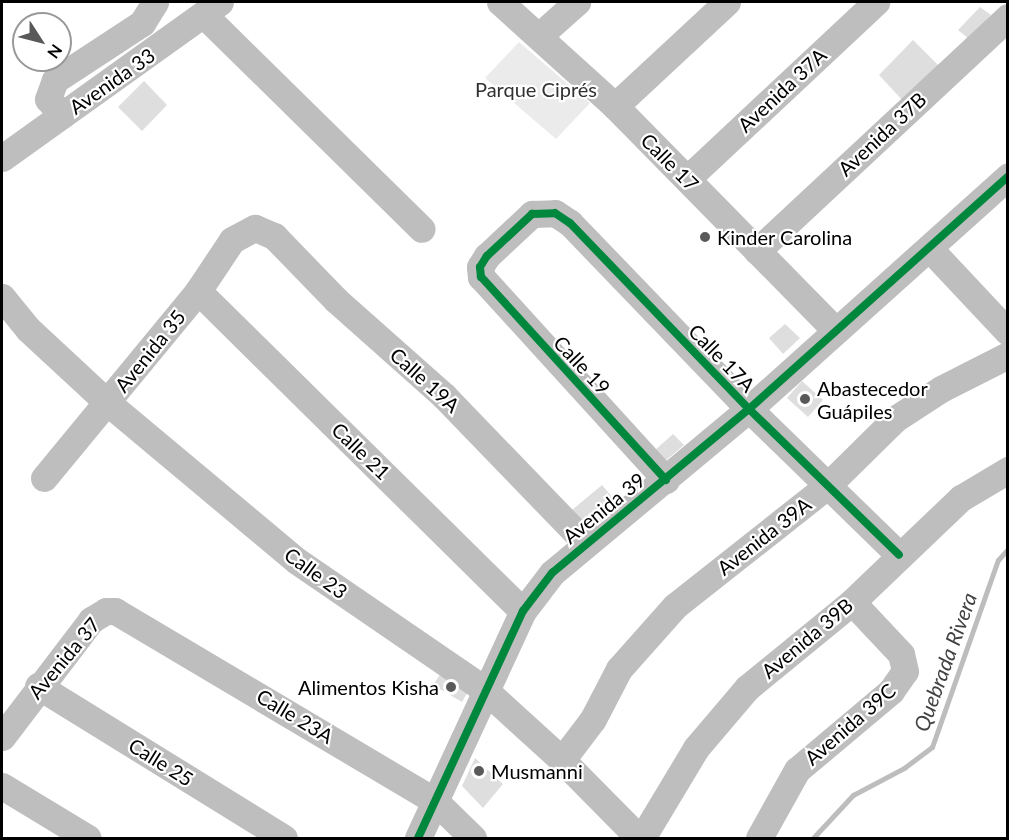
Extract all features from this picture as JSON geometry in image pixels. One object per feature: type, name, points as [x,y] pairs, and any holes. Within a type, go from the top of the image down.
[{"type":"street","points":[[62,115],[48,99],[55,80],[142,23],[154,2]]},
{"type":"street","name":"Calle 17","points":[[500,2],[540,35],[615,106],[834,329]]},
{"type":"street","points":[[540,35],[577,2]]},
{"type":"street","points":[[615,106],[727,2]]},
{"type":"street","name":"Avenida 37A","points":[[688,178],[876,2]]},
{"type":"street","points":[[212,8],[422,229]]},
{"type":"street","name":"Avenida 33","points":[[2,158],[212,8]]},
{"type":"street","name":"Avenida 37B","points":[[757,251],[1008,17]]},
{"type":"street","name":"Avenida 39","points":[[418,838],[484,689],[523,611],[552,573],[749,409],[834,329],[1005,184]]},
{"type":"street","name":"Calle 17A","points":[[479,270],[487,256],[522,221],[547,211],[570,223],[749,409],[899,555]]},
{"type":"street","name":"Avenida 35","points":[[44,478],[198,291],[232,240],[255,228]]},
{"type":"street","name":"Calle 19A","points":[[255,228],[274,236],[336,300],[444,396],[586,543]]},
{"type":"street","points":[[929,248],[1008,332]]},
{"type":"street","name":"Calle 19","points":[[479,270],[488,288],[666,480]]},
{"type":"street","name":"Calle 21","points":[[198,291],[523,611]]},
{"type":"street","name":"Calle 23","points":[[2,297],[28,329],[108,403],[297,561],[484,689],[562,760],[640,838]]},
{"type":"street","name":"Avenida 39A","points":[[562,760],[593,719],[619,669],[675,606],[827,486],[909,408],[1008,355]]},
{"type":"street","name":"Avenida 39B","points":[[640,838],[696,748],[747,688],[852,602],[961,498],[1008,470]]},
{"type":"street","name":"Avenida 39C","points":[[759,838],[797,770],[891,691],[905,671],[901,654],[852,602]]},
{"type":"street","name":"Avenida 37","points":[[2,737],[38,686],[91,621],[106,611]]},
{"type":"street","name":"Calle 23A","points":[[106,611],[135,619],[435,801],[473,838]]},
{"type":"street","name":"Calle 25","points":[[38,686],[284,838]]},
{"type":"street","points":[[2,786],[88,838]]},
{"type":"green space","name":"Parque Ciprés","points":[[519,42],[590,103],[556,139],[485,78]]},
{"type":"building","points":[[980,7],[991,15],[969,39],[958,30]]},
{"type":"building","points":[[913,40],[941,68],[905,103],[879,75]]},
{"type":"building","points":[[144,81],[167,105],[142,131],[118,107]]},
{"type":"building","points":[[785,324],[800,338],[783,354],[769,338]]},
{"type":"building","name":"Abastecedor Guápiles","points":[[802,381],[823,400],[808,417],[787,398]]},
{"type":"building","points":[[673,434],[684,445],[664,462],[654,451]]},
{"type":"building","points":[[602,485],[614,499],[584,525],[572,510]]},
{"type":"building","name":"Alimentos Kisha","points":[[441,673],[469,690],[462,702],[433,685]]},
{"type":"building","name":"Musmanni","points":[[475,758],[503,784],[483,808],[462,786]]},
{"type":"waterway","name":"Quebrada Rivera","points":[[813,838],[853,795],[904,768],[932,747],[998,560],[1008,549]]},
{"type":"cycle path","points":[[418,838],[523,611],[552,573],[749,409],[1008,177]]},
{"type":"cycle path","points":[[666,480],[481,277],[480,267],[487,256],[532,214],[555,213],[570,223],[749,409],[899,555]]},
{"type":"place","name":"Kinder Carolina","points":[[705,237]]},
{"type":"place","name":"Abastecedor Guápiles","points":[[805,399]]},
{"type":"place","name":"Alimentos Kisha","points":[[451,687]]},
{"type":"place","name":"Musmanni","points":[[479,771]]}]
